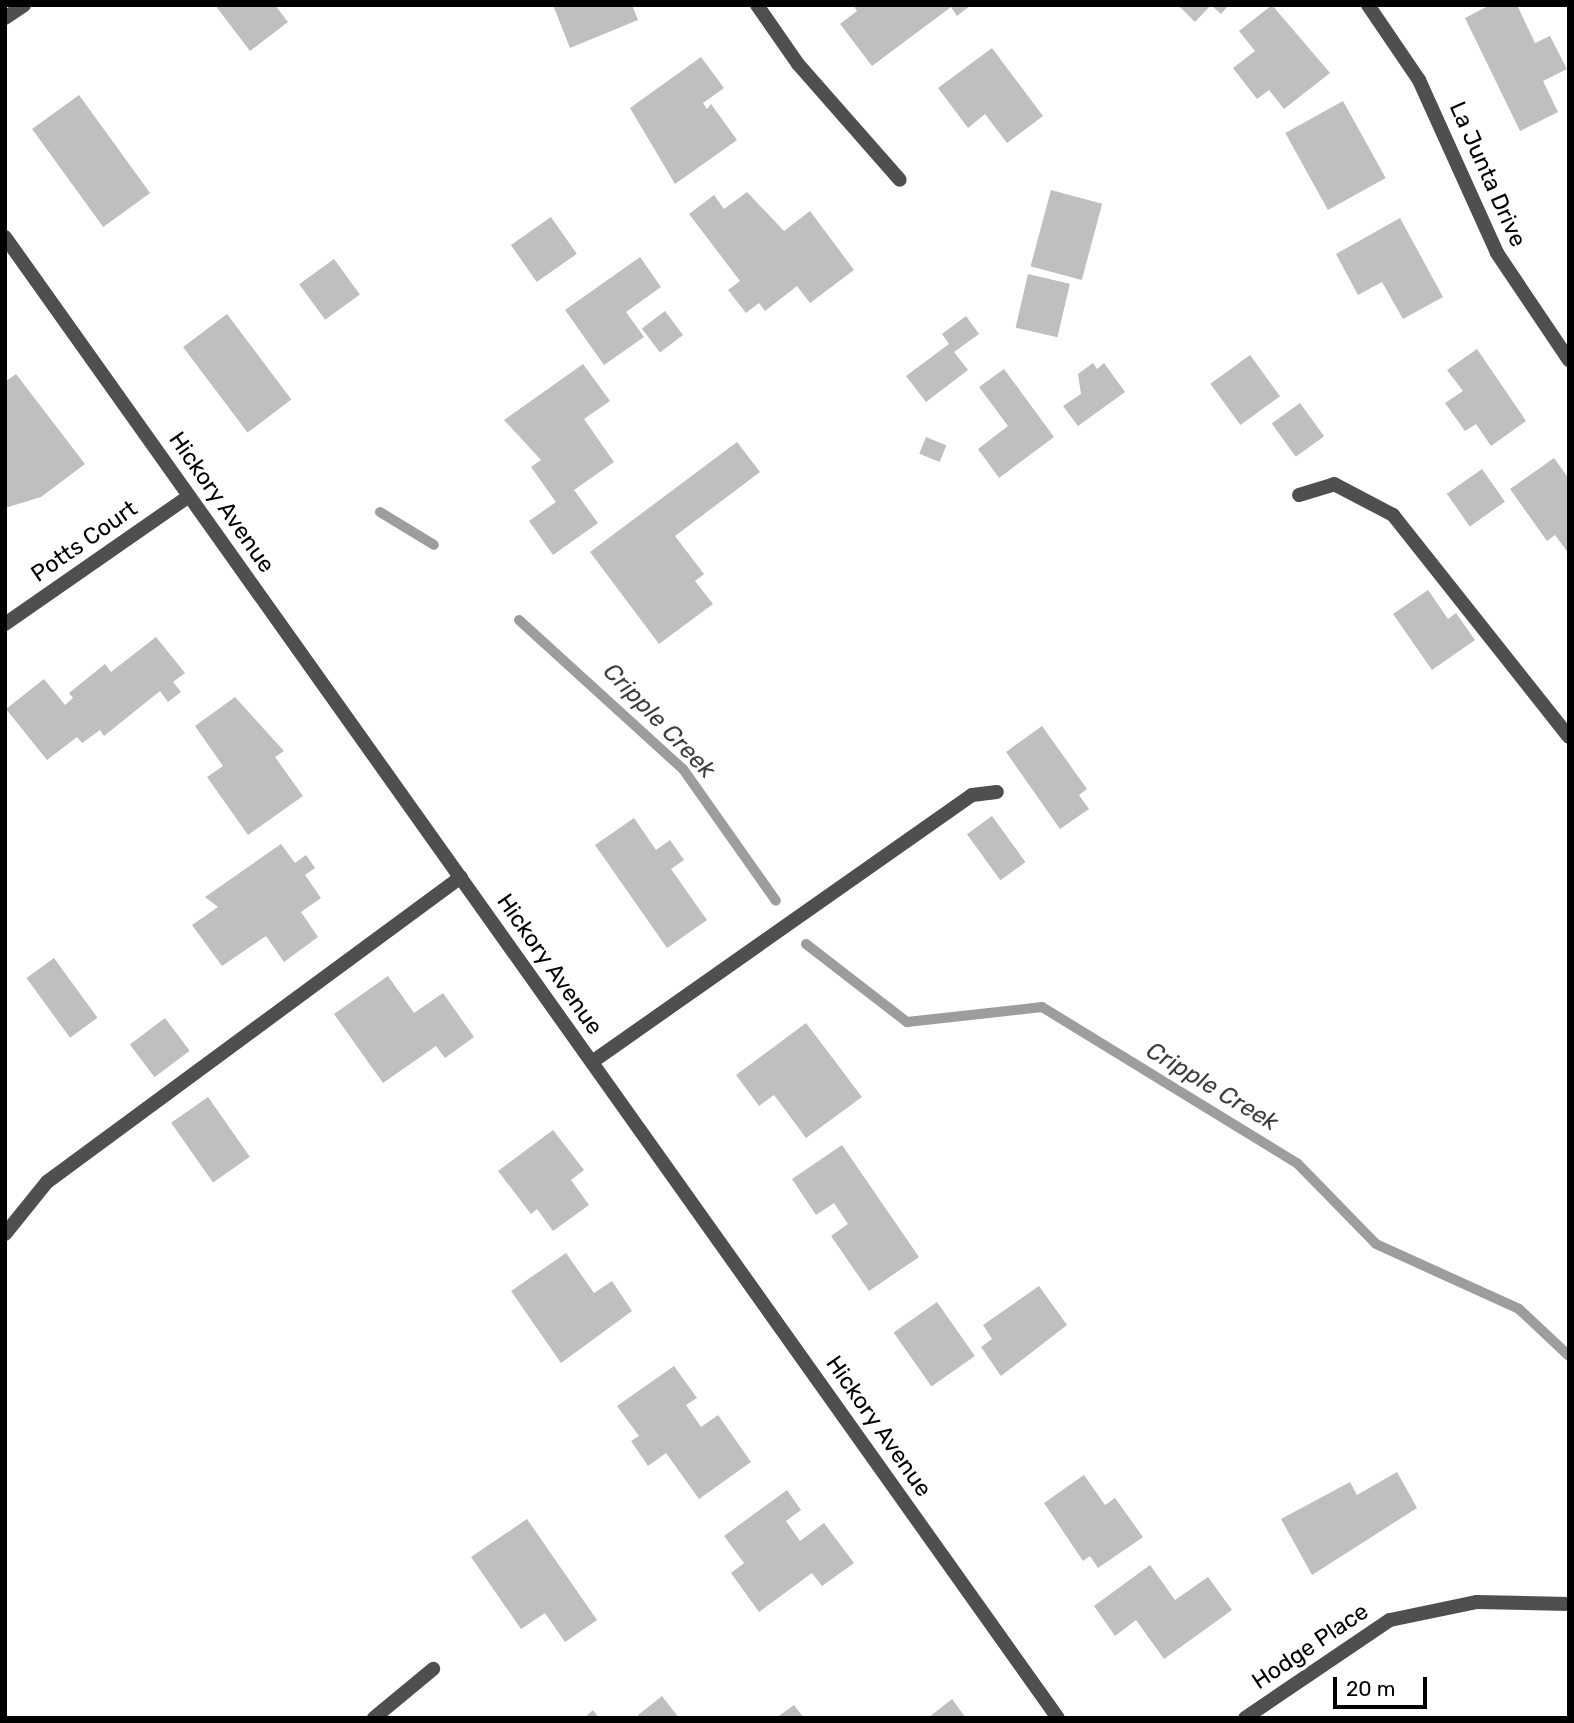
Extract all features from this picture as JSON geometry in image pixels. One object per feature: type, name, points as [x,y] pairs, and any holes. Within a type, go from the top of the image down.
[{"type":"street","points":[[5,18],[24,5]]},
{"type":"street","points":[[757,5],[798,64],[900,180]]},
{"type":"street","name":"La Junta Drive","points":[[1368,5],[1419,80],[1497,253],[1567,355]]},
{"type":"street","name":"Hickory Avenue","points":[[5,237],[1058,1718]]},
{"type":"street","points":[[1299,495],[1334,484],[1392,515],[1569,737]]},
{"type":"street","name":"Potts Court","points":[[5,624],[189,496]]},
{"type":"street","points":[[592,1062],[972,795],[997,792]]},
{"type":"street","points":[[5,1234],[47,1182],[461,877]]},
{"type":"street","name":"Hodge Place","points":[[1245,1718],[1390,1620],[1477,1602],[1569,1604]]},
{"type":"street","points":[[374,1718],[433,1669]]},
{"type":"building","points":[[215,5],[275,5],[288,22],[250,51]]},
{"type":"building","points":[[553,5],[632,5],[638,20],[570,48]]},
{"type":"building","points":[[853,5],[971,5],[957,16],[951,7],[872,66],[840,24],[857,11]]},
{"type":"building","points":[[1178,5],[1211,5],[1195,22]]},
{"type":"building","points":[[1211,5],[1229,5],[1221,14]]},
{"type":"building","points":[[1272,5],[1330,73],[1284,109],[1269,90],[1257,99],[1233,68],[1255,51],[1239,31]]},
{"type":"building","points":[[1490,5],[1517,5],[1535,43],[1550,36],[1567,69],[1543,81],[1558,112],[1520,131],[1465,18]]},
{"type":"building","points":[[992,48],[1043,116],[1007,143],[985,114],[968,128],[938,88]]},
{"type":"building","points":[[701,57],[724,88],[703,103],[707,109],[711,104],[737,140],[675,184],[630,108]]},
{"type":"building","points":[[79,95],[150,193],[103,227],[32,129]]},
{"type":"building","points":[[1343,101],[1386,178],[1328,210],[1285,133]]},
{"type":"building","points":[[1051,190],[1102,204],[1082,280],[1031,266]]},
{"type":"building","points":[[747,192],[784,231],[810,211],[854,270],[810,303],[797,286],[765,311],[759,303],[746,313],[728,290],[740,281],[689,214],[714,195],[724,209]]},
{"type":"building","points":[[551,217],[577,254],[537,282],[511,245]]},
{"type":"building","points":[[1400,218],[1443,297],[1403,319],[1382,282],[1358,295],[1336,254]]},
{"type":"building","points":[[640,257],[661,287],[626,312],[644,337],[604,365],[565,310]]},
{"type":"building","points":[[334,259],[360,295],[325,320],[299,284]]},
{"type":"building","points":[[1028,274],[1070,284],[1058,337],[1016,328]]},
{"type":"building","points":[[665,311],[683,335],[660,352],[642,328]]},
{"type":"building","points":[[227,314],[291,399],[247,433],[183,347]]},
{"type":"building","points":[[966,316],[979,334],[954,352],[968,370],[926,402],[906,376],[949,344],[942,334]]},
{"type":"building","points":[[1477,349],[1526,421],[1491,446],[1476,424],[1465,431],[1445,403],[1463,391],[1447,370]]},
{"type":"building","points":[[1250,355],[1280,396],[1240,425],[1210,384]]},
{"type":"building","points":[[1093,363],[1097,369],[1104,363],[1125,392],[1078,426],[1063,406],[1081,394],[1078,374]]},
{"type":"building","points":[[583,364],[610,401],[584,419],[614,462],[574,490],[598,523],[553,555],[529,521],[556,502],[531,467],[541,460],[504,420]]},
{"type":"building","points":[[1004,369],[1054,437],[999,478],[978,449],[1008,426],[979,387]]},
{"type":"building","points":[[16,374],[85,464],[41,497],[5,508],[5,382]]},
{"type":"building","points":[[1300,403],[1324,436],[1296,457],[1272,424]]},
{"type":"building","points":[[926,437],[946,445],[940,462],[919,454]]},
{"type":"building","points":[[737,442],[760,472],[675,536],[704,574],[695,581],[713,604],[659,644],[590,552]]},
{"type":"building","points":[[1554,458],[1569,479],[1569,554],[1555,535],[1547,541],[1510,489]]},
{"type":"building","points":[[1482,469],[1505,502],[1470,526],[1447,494]]},
{"type":"building","points":[[1428,590],[1448,619],[1456,613],[1475,640],[1432,670],[1393,614]]},
{"type":"building","points":[[156,637],[185,673],[173,682],[181,692],[168,702],[160,691],[104,736],[100,730],[82,743],[77,737],[47,760],[6,709],[44,679],[65,705],[73,698],[69,693],[105,664],[111,672]]},
{"type":"building","points":[[235,697],[284,751],[275,757],[303,796],[248,835],[207,777],[223,766],[195,726]]},
{"type":"building","points":[[1042,726],[1087,789],[1079,795],[1089,809],[1060,829],[1006,752]]},
{"type":"building","points":[[992,816],[1026,862],[1000,880],[967,834]]},
{"type":"building","points":[[634,818],[656,850],[670,840],[684,860],[671,869],[707,920],[667,948],[595,845]]},
{"type":"building","points":[[281,844],[295,863],[306,855],[315,868],[305,875],[321,898],[301,912],[318,937],[284,962],[266,936],[222,966],[192,925],[218,907],[205,897]]},
{"type":"building","points":[[54,958],[97,1018],[70,1038],[26,978]]},
{"type":"building","points":[[388,976],[414,1013],[443,993],[474,1037],[445,1058],[436,1046],[383,1083],[334,1014]]},
{"type":"building","points":[[165,1018],[190,1051],[155,1077],[130,1044]]},
{"type":"building","points":[[806,1023],[862,1097],[806,1138],[774,1095],[759,1106],[736,1075]]},
{"type":"building","points":[[208,1097],[250,1157],[213,1183],[171,1123]]},
{"type":"building","points":[[553,1130],[584,1170],[571,1180],[589,1205],[553,1231],[537,1209],[531,1214],[498,1171]]},
{"type":"building","points":[[842,1145],[919,1257],[869,1291],[831,1236],[848,1224],[834,1203],[816,1215],[792,1179]]},
{"type":"building","points":[[566,1253],[594,1293],[612,1281],[632,1311],[561,1363],[511,1291]]},
{"type":"building","points":[[1039,1286],[1067,1325],[1001,1376],[981,1347],[992,1339],[983,1325]]},
{"type":"building","points":[[937,1302],[975,1356],[931,1386],[894,1332]]},
{"type":"building","points":[[674,1366],[697,1398],[686,1405],[701,1427],[718,1415],[751,1462],[699,1499],[666,1453],[648,1466],[631,1441],[639,1436],[617,1406]]},
{"type":"building","points":[[1397,1472],[1417,1508],[1312,1575],[1281,1519],[1350,1482],[1357,1495]]},
{"type":"building","points":[[1084,1475],[1105,1505],[1115,1498],[1143,1537],[1098,1568],[1090,1556],[1083,1561],[1044,1503]]},
{"type":"building","points":[[787,1490],[801,1510],[786,1521],[800,1541],[824,1523],[854,1563],[822,1586],[812,1573],[759,1612],[731,1573],[744,1563],[724,1536]]},
{"type":"building","points":[[527,1519],[597,1620],[565,1642],[545,1613],[521,1629],[471,1557]]},
{"type":"building","points":[[1150,1565],[1175,1600],[1208,1577],[1232,1610],[1164,1659],[1136,1620],[1115,1636],[1094,1606]]},
{"type":"building","points":[[662,1696],[679,1718],[640,1718],[638,1715]]},
{"type":"building","points":[[952,1699],[966,1718],[928,1718]]},
{"type":"building","points":[[794,1705],[804,1718],[776,1718]]},
{"type":"building","points":[[593,1710],[599,1718],[584,1718]]},
{"type":"waterway","name":"Cripple Creek","points":[[380,512],[434,545]]},
{"type":"waterway","name":"Cripple Creek","points":[[519,620],[683,769],[776,901]]},
{"type":"waterway","name":"Cripple Creek","points":[[806,944],[907,1022],[1042,1007],[1297,1163],[1376,1244],[1519,1309],[1569,1356]]}]
